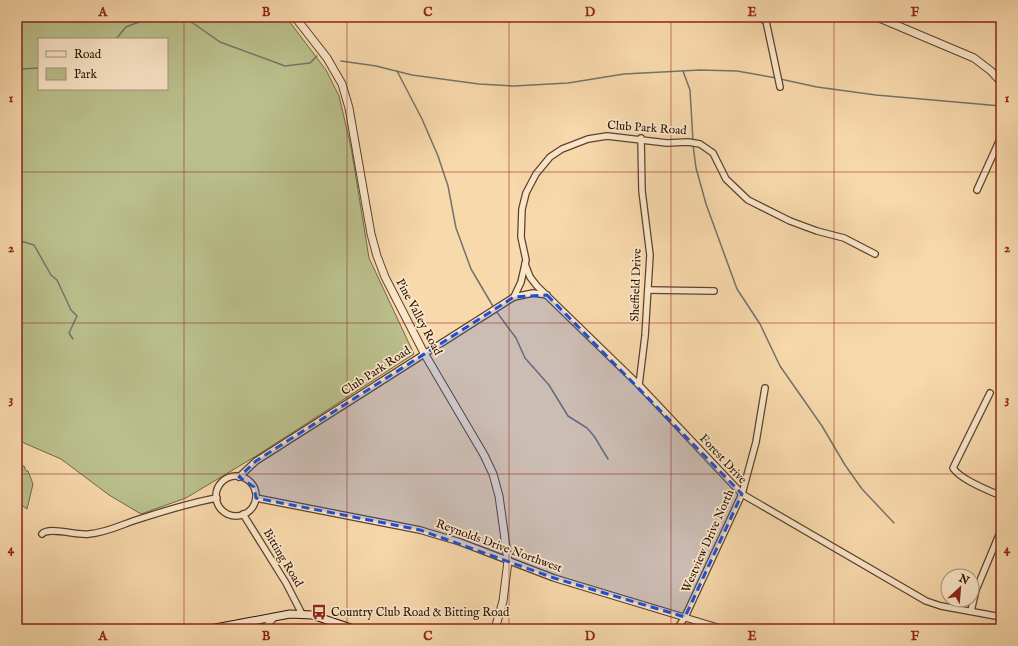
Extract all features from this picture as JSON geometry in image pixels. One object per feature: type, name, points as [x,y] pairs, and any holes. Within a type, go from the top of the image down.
[{"type":"street","name":"Pine Valley Road","points":[[295,17],[327,58],[342,84],[349,108],[371,234],[377,256],[385,276],[424,353],[484,455],[493,474],[499,496],[508,561],[503,601],[495,629]]},
{"type":"street","points":[[758,17],[767,19],[780,87]]},
{"type":"street","points":[[877,17],[974,58],[991,71],[1001,82]]},
{"type":"street","name":"Club Park Road","points":[[239,477],[256,461],[514,297],[521,282],[525,262],[521,237],[525,197],[536,174],[547,161],[562,149],[589,138],[616,136],[641,138],[667,143],[695,142],[706,147],[713,153],[732,186],[748,200],[790,221],[817,231],[844,238],[875,254]]},
{"type":"street","points":[[977,190],[1001,137]]},
{"type":"street","name":"Sheffield Drive","points":[[639,385],[646,336],[650,255],[642,191],[641,138]]},
{"type":"street","name":"Forest Drive","points":[[525,262],[534,282],[639,385],[742,494],[926,601],[941,606],[971,610],[1001,617]]},
{"type":"street","points":[[648,290],[714,291]]},
{"type":"street","points":[[514,297],[533,293],[547,295]]},
{"type":"street","name":"Westview Drive North","points":[[677,629],[685,617],[742,494],[756,442],[765,388]]},
{"type":"street","points":[[990,393],[953,468],[956,472],[971,481],[1001,496]]},
{"type":"street","points":[[239,477],[245,478],[254,487],[256,498],[252,508],[243,514],[230,515],[224,512],[220,507],[217,498],[218,488],[227,479],[239,477]]},
{"type":"street","points":[[40,534],[44,531],[51,530],[80,535],[95,534],[182,505],[217,498]]},
{"type":"street","name":"Reynolds Drive Northwest","points":[[256,498],[420,530],[460,542],[508,561],[581,586],[723,629]]},
{"type":"street","name":"Bitting Road","points":[[243,514],[286,583],[302,614]]},
{"type":"street","points":[[971,610],[976,590],[1001,530]]},
{"type":"street","points":[[210,629],[277,615],[302,614],[323,618],[354,629]]},
{"type":"street","points":[[263,629],[277,615]]},
{"type":"street","points":[[240,623],[246,629]]},
{"type":"highlighted area","points":[[547,295],[742,494],[685,617],[554,578],[420,530],[256,498],[254,487],[239,477],[256,461],[514,297]]},
{"type":"green space","points":[[17,17],[286,17],[326,70],[339,96],[351,147],[369,258],[414,354],[256,456],[186,498],[141,514],[109,495],[61,459],[17,440]]},
{"type":"green space","points":[[17,465],[24,466],[26,471],[28,471],[33,484],[27,509],[17,502]]},
{"type":"waterway","points":[[117,38],[126,27],[139,22],[170,18],[190,21],[220,42],[285,66],[310,63],[317,56]]},
{"type":"waterway","points":[[341,61],[376,66],[412,75],[479,84],[514,86],[568,83],[624,74],[700,70],[737,71],[776,78]]},
{"type":"waterway","points":[[17,73],[21,69],[38,68]]},
{"type":"waterway","points":[[397,71],[422,119],[438,156],[448,186],[456,228],[471,269],[494,308]]},
{"type":"waterway","points":[[683,71],[690,90],[693,141]]},
{"type":"waterway","points":[[780,79],[817,87],[876,95],[1001,106]]},
{"type":"waterway","points":[[693,145],[696,168],[706,204],[737,289],[760,324],[780,366],[822,426],[845,465],[862,489],[894,523]]},
{"type":"waterway","points":[[17,233],[21,241],[34,245],[51,275],[57,280],[71,310],[77,316],[69,333],[73,339]]},
{"type":"waterway","points":[[496,311],[516,338],[525,358],[549,385],[568,416],[587,428],[594,436],[608,459]]},
{"type":"place","name":"Country Club Road & Bitting Road","points":[[319,612]]}]
